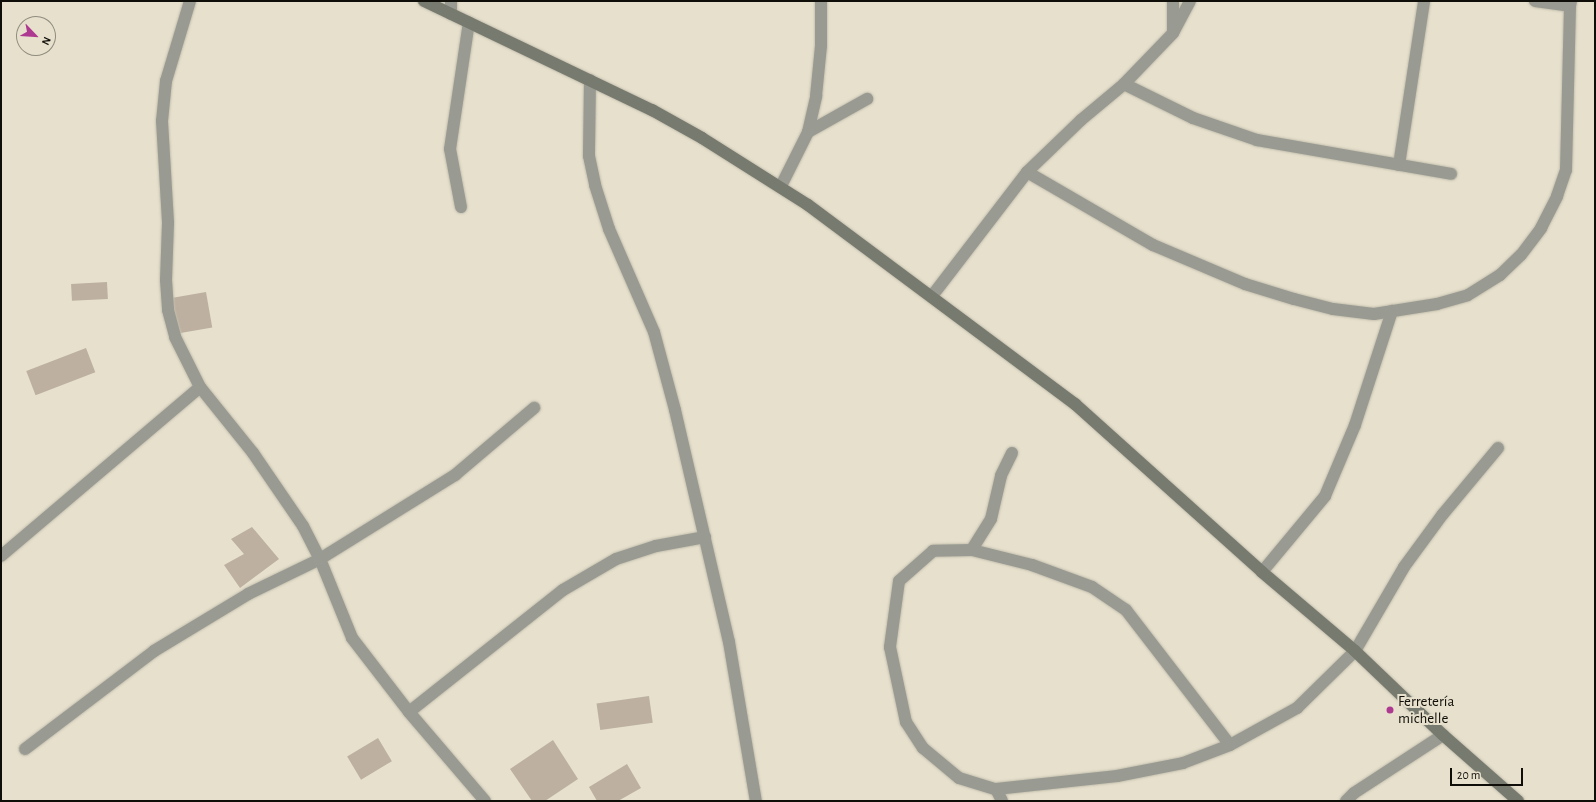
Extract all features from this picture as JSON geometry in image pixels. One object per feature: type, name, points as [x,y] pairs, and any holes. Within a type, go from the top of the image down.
[{"type":"street","points":[[190,1],[166,80],[162,121],[163,176],[168,223],[168,310],[175,337],[200,387],[253,453],[303,526],[320,559],[352,638],[409,712],[485,801]]},
{"type":"street","points":[[424,1],[590,80],[702,138],[781,186],[932,296],[1076,404],[1262,572],[1355,651],[1443,735],[1518,801]]},
{"type":"street","points":[[451,1],[451,14]]},
{"type":"street","points":[[781,186],[808,132],[816,96],[821,46],[821,1]]},
{"type":"street","points":[[1173,1],[1173,33]]},
{"type":"street","points":[[932,296],[1027,172],[1082,120],[1124,84],[1173,33],[1190,1]]},
{"type":"street","points":[[1399,164],[1424,1]]},
{"type":"street","points":[[1027,172],[1153,245],[1238,281],[1333,309],[1374,314],[1437,304],[1468,295],[1500,275],[1521,255],[1542,228],[1558,196],[1566,170],[1570,3],[1535,1]]},
{"type":"street","points":[[461,207],[450,149],[469,22]]},
{"type":"street","points":[[590,80],[589,156],[595,185],[609,229],[654,332],[705,537],[729,642],[756,801]]},
{"type":"street","points":[[1124,84],[1193,118],[1257,140],[1451,174]]},
{"type":"street","points":[[808,132],[867,99]]},
{"type":"street","points":[[1262,572],[1325,496],[1355,425],[1392,311]]},
{"type":"street","points":[[1,556],[200,387]]},
{"type":"street","points":[[25,749],[154,651],[248,594],[320,559],[455,475],[534,408]]},
{"type":"street","points":[[1230,745],[1126,610],[1092,586],[1032,565],[972,550],[933,551],[899,581],[890,647],[906,722],[923,748],[959,778],[996,789],[1117,776],[1183,763],[1230,745],[1297,708],[1355,651],[1404,567],[1442,514],[1498,448]]},
{"type":"street","points":[[972,550],[991,518],[1001,476],[1012,453]]},
{"type":"street","points":[[409,712],[563,590],[616,559],[656,546],[705,537]]},
{"type":"street","points":[[1346,801],[1354,793],[1443,735]]},
{"type":"street","points":[[996,789],[1002,801]]},
{"type":"building","points":[[107,282],[108,299],[72,301],[71,284]]},
{"type":"building","points":[[206,292],[212,327],[178,334],[172,298]]},
{"type":"building","points":[[86,348],[95,372],[36,395],[26,371]]},
{"type":"building","points":[[252,527],[279,559],[240,588],[224,565],[244,554],[231,539]]},
{"type":"building","points":[[649,696],[653,723],[600,730],[597,703]]},
{"type":"building","points":[[378,738],[392,761],[361,780],[347,757]]},
{"type":"building","points":[[553,740],[578,779],[545,801],[532,801],[510,769]]},
{"type":"building","points":[[627,764],[641,788],[618,801],[597,801],[589,787]]},
{"type":"place","name":"Ferretería michelle","points":[[1390,710]]}]
